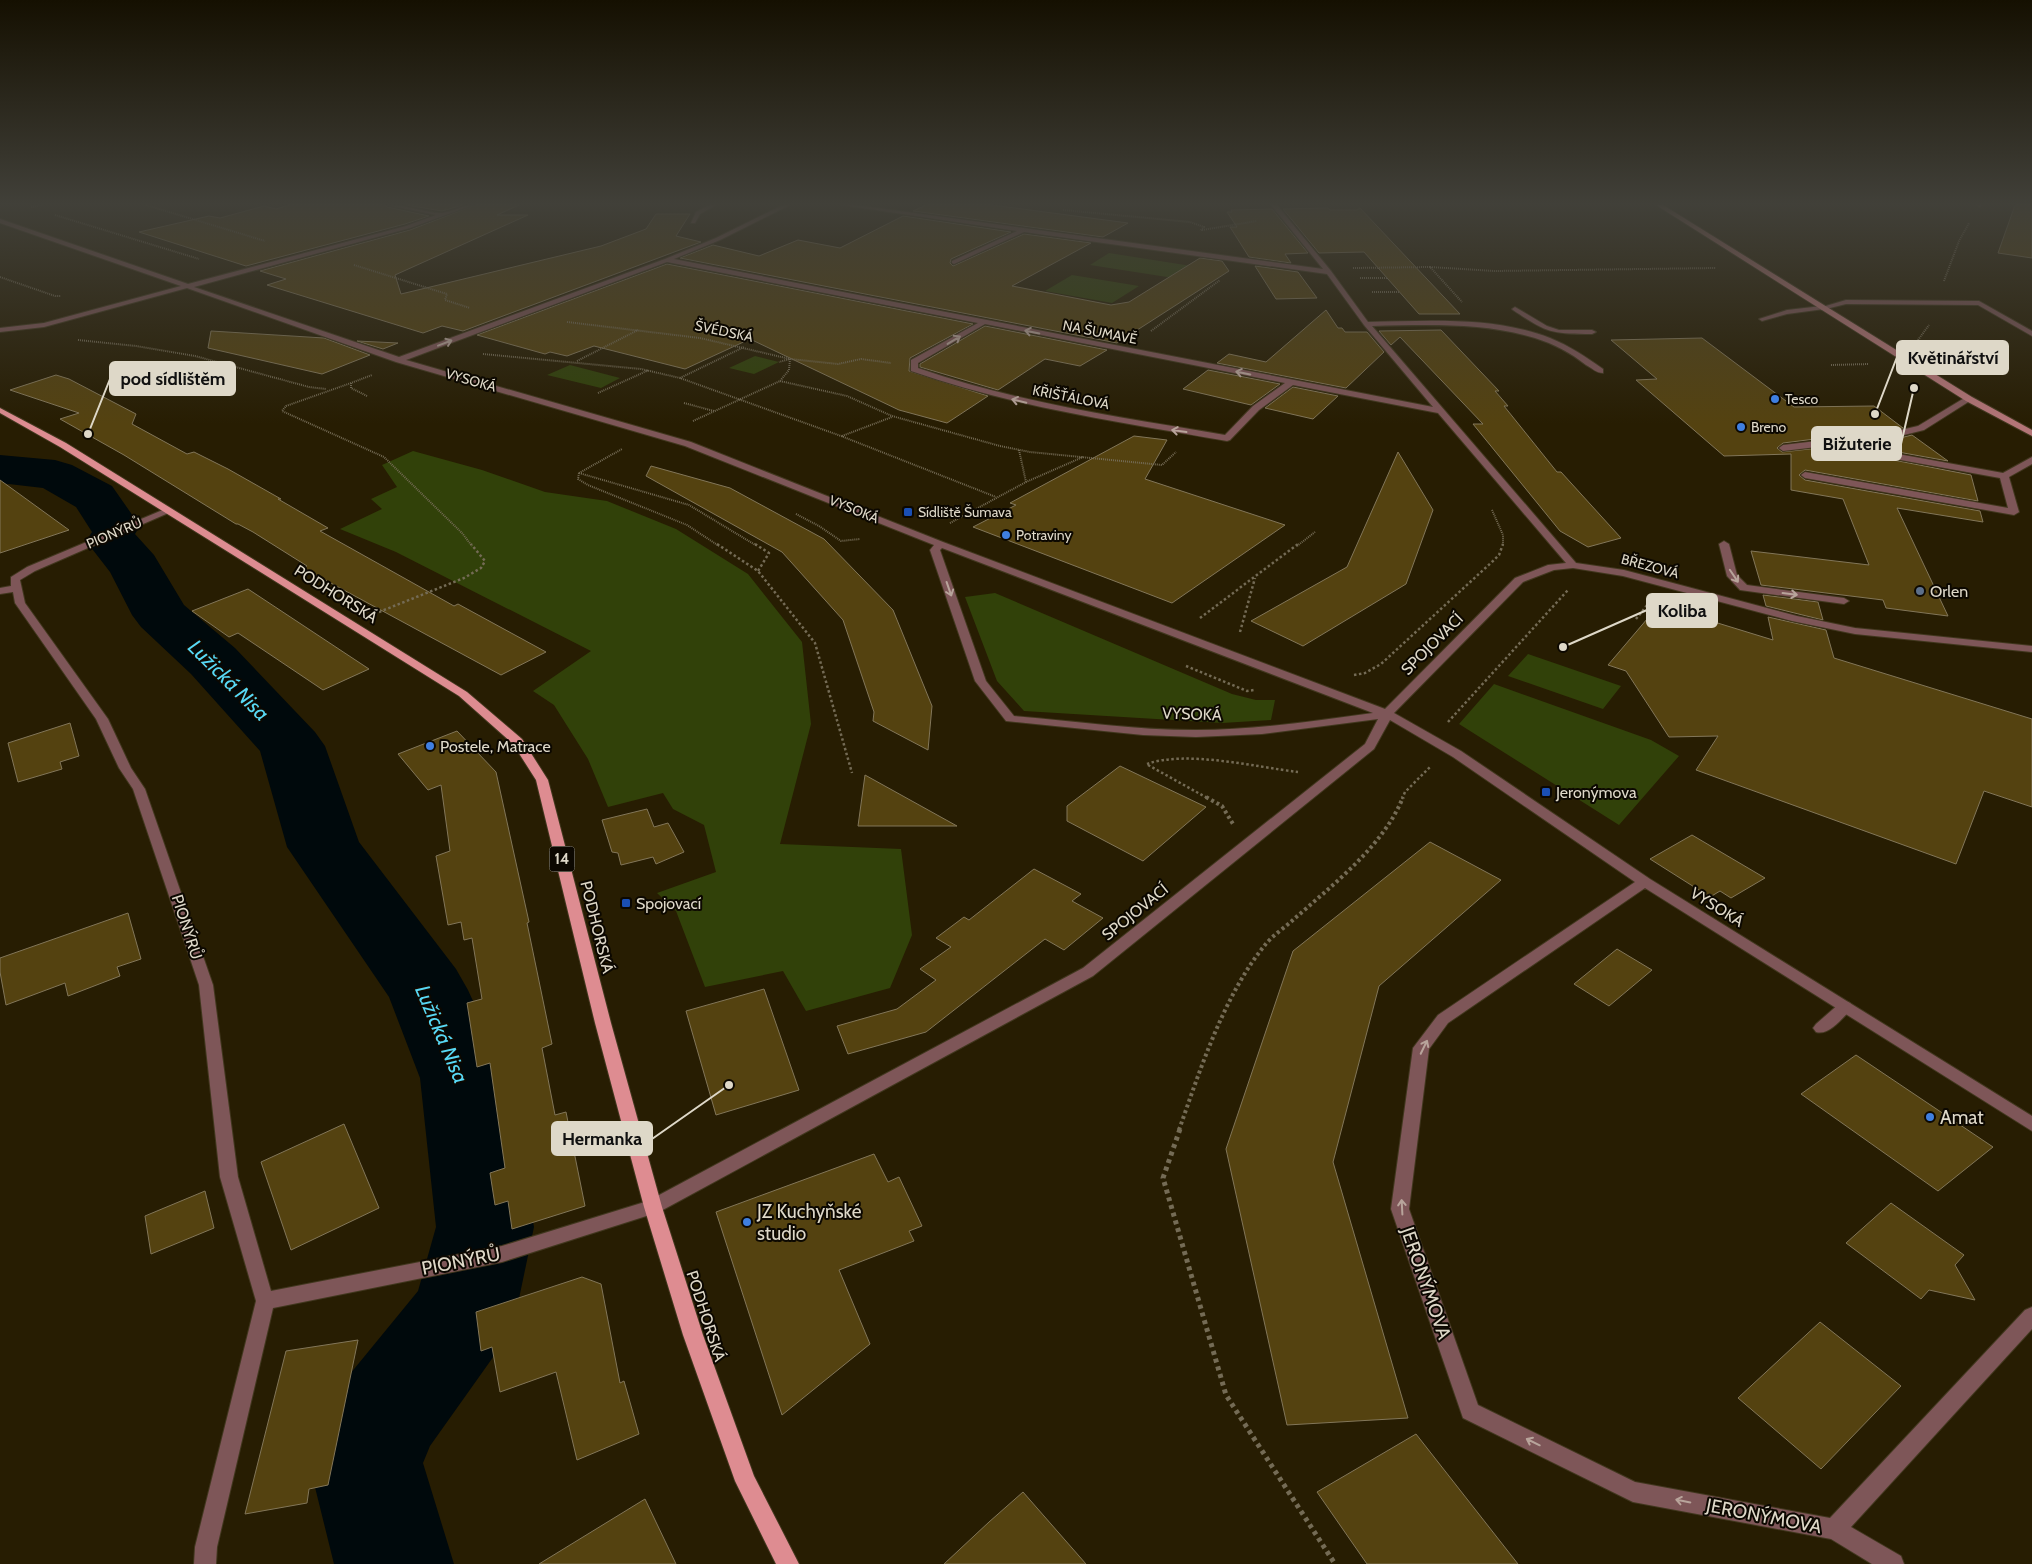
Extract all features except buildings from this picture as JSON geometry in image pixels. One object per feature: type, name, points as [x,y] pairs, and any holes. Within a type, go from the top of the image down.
[{"type":"main road","name":"PODHORSKÁ","points":[[0,410],[63,445],[463,694],[518,742],[542,780],[601,1014],[653,1207],[692,1336],[745,1481],[788,1564]]},
{"type":"street","name":"VYSOKÁ","points":[[163,278],[399,360],[688,444],[924,538],[1387,714],[1457,754],[1644,882],[2032,1124]]},
{"type":"street","points":[[2,330],[44,325],[216,278]]},
{"type":"street","points":[[399,360],[619,278]]},
{"type":"street","name":"NA ŠUMAVĚ","points":[[759,278],[1440,411]]},
{"type":"street","points":[[1333,278],[1366,324],[1573,565]]},
{"type":"street","points":[[1775,278],[1970,399],[2032,433]]},
{"type":"street","points":[[1762,319],[1786,312],[1822,308],[1846,302],[1979,303],[2032,334]]},
{"type":"street","points":[[1515,309],[1544,328],[1559,332],[1592,332]]},
{"type":"street","points":[[914,366],[914,362],[984,322]]},
{"type":"street","points":[[1366,324],[1440,323],[1509,329],[1549,339],[1568,348],[1600,371]]},
{"type":"street","name":"KŘIŠŤÁLOVÁ","points":[[914,366],[914,369],[952,384],[999,396],[1076,413],[1227,438],[1256,408],[1291,382]]},
{"type":"street","points":[[1783,448],[1892,436],[1921,428],[1953,407],[1970,399]]},
{"type":"street","points":[[1887,455],[2004,476],[2032,460]]},
{"type":"street","points":[[1806,475],[2014,512],[2004,476]]},
{"type":"street","name":"PIONÝRŮ","points":[[168,511],[31,569],[15,579],[20,603],[102,718],[125,768],[139,789],[206,985],[229,1177],[265,1301],[206,1548],[205,1564]]},
{"type":"street","name":"VYSOKÁ","points":[[940,544],[935,550],[981,681],[1010,718],[1150,731],[1220,733],[1276,730],[1387,714]]},
{"type":"street","points":[[1724,544],[1732,576],[1744,588],[1844,601]]},
{"type":"street","name":"BŘEZOVÁ","points":[[1573,565],[1624,573],[1796,619],[1855,631],[2032,649]]},
{"type":"street","name":"SPOJOVACÍ","points":[[653,1207],[1088,972],[1330,776],[1370,746],[1387,714],[1519,580],[1552,567],[1573,565]]},
{"type":"street","points":[[0,590],[17,588]]},
{"type":"street","name":"JERONÝMOVA","points":[[1644,882],[1444,1019],[1421,1048],[1400,1209],[1470,1411],[1633,1492],[1834,1529],[1893,1564]]},
{"type":"street","points":[[1821,1028],[1845,1007]]},
{"type":"street","name":"PIONÝRŮ","points":[[265,1301],[502,1254],[653,1207]]},
{"type":"street","name":"JERONÝMOVA","points":[[1834,1529],[2032,1316]]},
{"type":"path","points":[[395,278],[447,294],[445,300],[507,320]]},
{"type":"path","points":[[1146,335],[1221,278]]},
{"type":"path","points":[[1360,278],[1387,278]]},
{"type":"path","points":[[1440,278],[1462,302]]},
{"type":"path","points":[[1942,284],[1944,278]]},
{"type":"path","points":[[1372,292],[1399,292]]},
{"type":"path","name":"ŠVÉDSKÁ","points":[[562,322],[700,338],[790,359],[838,364],[861,359],[914,366]]},
{"type":"path","points":[[575,362],[639,330]]},
{"type":"path","points":[[77,340],[136,346],[195,356],[309,387],[329,390]]},
{"type":"path","points":[[680,378],[744,347]]},
{"type":"path","points":[[428,349],[650,370],[680,378],[841,436],[996,497]]},
{"type":"path","points":[[654,434],[676,428],[742,400],[780,381],[789,370],[790,359],[779,362]]},
{"type":"path","points":[[1831,366],[1873,364]]},
{"type":"path","points":[[593,395],[650,370]]},
{"type":"path","points":[[780,381],[847,396],[892,416],[1019,450],[1162,465],[1197,433]]},
{"type":"path","points":[[351,383],[286,406],[282,411],[384,457],[462,534],[485,562],[481,568],[445,586],[375,614]]},
{"type":"path","points":[[684,403],[714,412]]},
{"type":"path","points":[[841,436],[892,416]]},
{"type":"path","points":[[578,473],[630,445]]},
{"type":"path","points":[[1019,450],[1026,482]]},
{"type":"path","points":[[924,538],[996,497],[1084,456]]},
{"type":"path","points":[[578,473],[578,479],[588,485],[688,525],[758,571],[815,643],[852,773]]},
{"type":"path","points":[[578,473],[689,505],[770,554],[758,571]]},
{"type":"path","points":[[1346,676],[1365,673],[1381,664],[1484,568],[1496,560],[1500,555],[1504,540],[1503,530],[1488,504]]},
{"type":"path","points":[[1199,618],[1315,532]]},
{"type":"path","points":[[1240,633],[1255,577]]},
{"type":"path","points":[[1335,1564],[1226,1395],[1163,1178],[1206,1053],[1237,988],[1260,952],[1375,842],[1396,816],[1405,792],[1433,764],[1457,754],[1474,744],[1446,724],[1568,590],[1577,588]]},
{"type":"path","points":[[1244,846],[1222,806],[1147,764],[1161,759],[1205,760],[1330,776]]},
{"type":"green space","points":[[1067,278],[1090,278],[1139,286],[1112,303],[1045,291]]},
{"type":"green space","points":[[755,356],[779,362],[754,374],[729,368]]},
{"type":"green space","points":[[570,365],[620,378],[601,388],[547,375]]},
{"type":"green space","points":[[413,451],[482,470],[545,492],[607,501],[676,529],[748,574],[802,642],[811,724],[780,844],[901,849],[912,935],[890,988],[806,1011],[783,971],[705,987],[676,911],[657,893],[716,872],[704,825],[673,809],[663,793],[608,807],[588,759],[554,705],[533,691],[591,651],[396,552],[340,529],[382,509],[371,499],[397,487],[382,465]]},
{"type":"green space","points":[[995,593],[1232,694],[1256,700],[1275,700],[1271,720],[1222,723],[1024,711],[997,681],[965,597]]},
{"type":"green space","points":[[1528,654],[1621,686],[1603,709],[1508,676]]},
{"type":"green space","points":[[1494,684],[1651,740],[1679,756],[1619,825],[1459,724]]},
{"type":"waterway","name":"Lužická Nisa","points":[[0,469],[55,475],[94,497],[114,526]]},
{"type":"waterway","name":"Lužická Nisa","points":[[112,541],[135,567],[161,615],[213,661],[292,746],[324,847],[427,990],[464,1078],[485,1227],[464,1313],[389,1411],[366,1463],[394,1564]]},
{"type":"place","name":"Bižuterie","points":[[1914,388]]},
{"type":"place","name":"Tesco","points":[[1775,399]]},
{"type":"place","name":"Květinářství","points":[[1875,414]]},
{"type":"place","name":"Breno","points":[[1741,427]]},
{"type":"place","name":"pod sídlištěm","points":[[88,434]]},
{"type":"place","name":"Sídliště Šumava","points":[[908,512]]},
{"type":"place","name":"Potraviny","points":[[1006,535]]},
{"type":"place","name":"Orlen","points":[[1920,591]]},
{"type":"place","name":"Koliba","points":[[1563,647]]},
{"type":"place","name":"Postele, Matrace","points":[[430,746]]},
{"type":"place","name":"Jeronýmova","points":[[1546,792]]},
{"type":"place","name":"Spojovací","points":[[626,903]]},
{"type":"place","name":"Hermanka","points":[[729,1085]]},
{"type":"place","name":"Amat","points":[[1930,1117]]},
{"type":"place","name":"JZ Kuchyňské studio","points":[[747,1222]]}]
